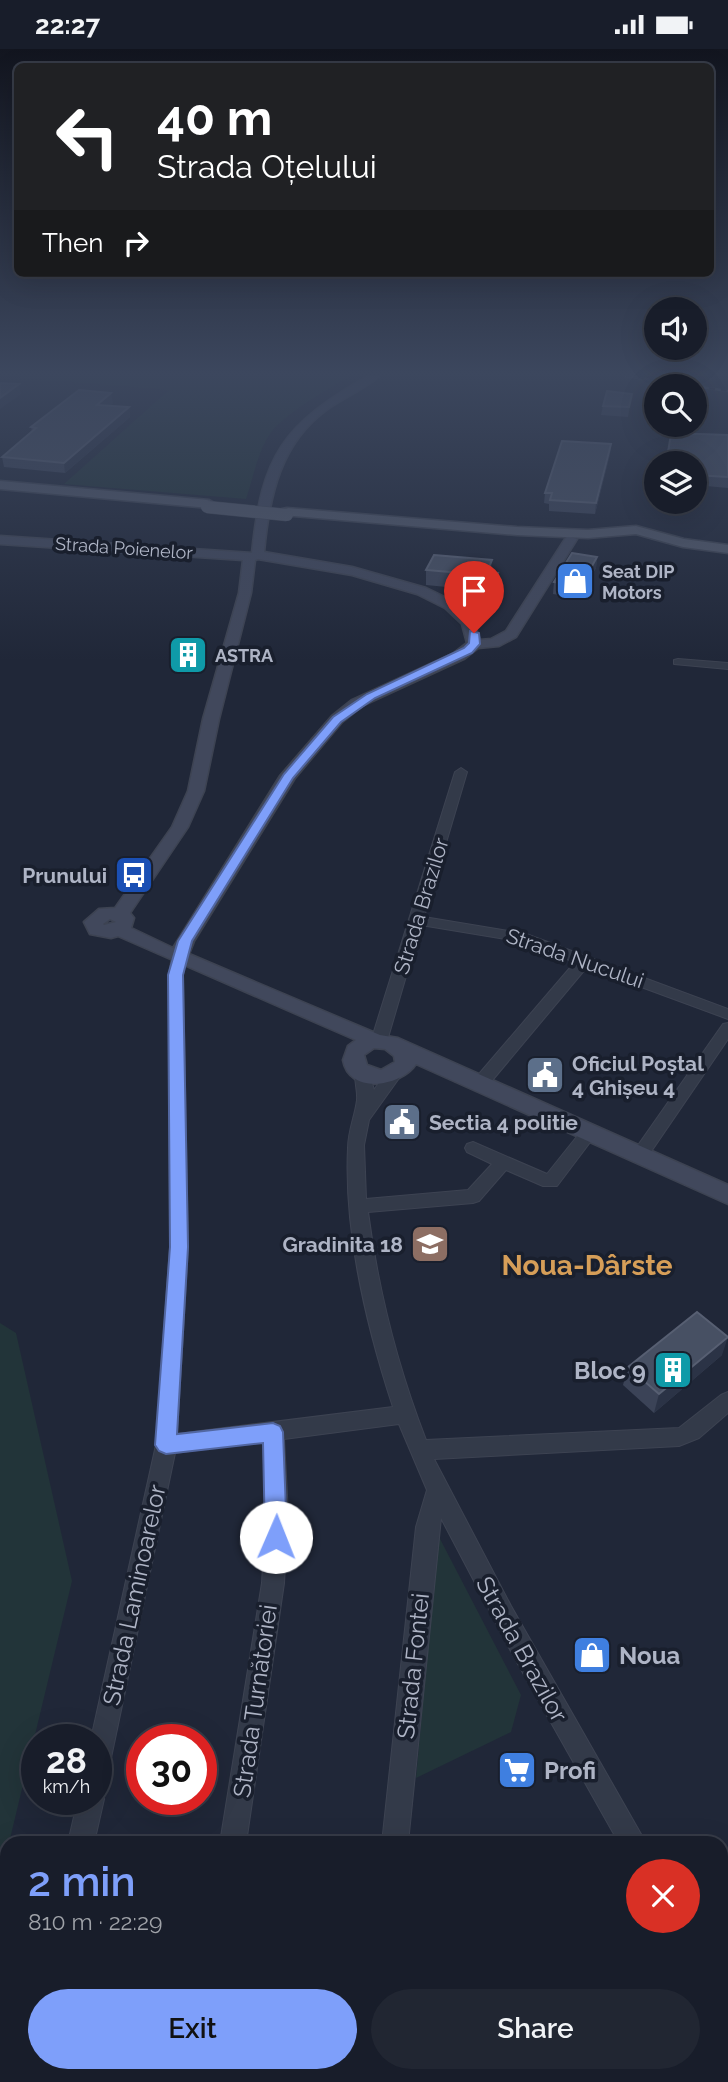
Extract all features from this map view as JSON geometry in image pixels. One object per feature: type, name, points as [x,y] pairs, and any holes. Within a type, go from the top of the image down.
[{"type":"main road","points":[[0,487],[570,539],[683,543],[728,548]]},
{"type":"main road","points":[[287,513],[588,534],[728,554]]},
{"type":"street","points":[[276,471],[261,524],[257,558],[211,719],[196,791],[180,827],[120,921],[134,938],[377,1041],[391,1043],[479,1085],[728,1195]]},
{"type":"street","points":[[179,956],[185,941],[288,776],[337,719],[371,696],[459,656],[474,644],[494,643],[506,638],[570,539]]},
{"type":"street","name":"Strada Poienelor","points":[[0,540],[257,558],[345,569],[404,584],[443,602],[491,635],[506,638]]},
{"type":"street","points":[[469,622],[474,633],[474,644]]},
{"type":"street","points":[[678,662],[728,666]]},
{"type":"street","name":"Strada Brazilor","points":[[377,1041],[418,920],[461,772]]},
{"type":"street","name":"Strada Nucului","points":[[418,920],[521,937],[728,1014]]},
{"type":"street","name":"Strada Laminoarelor","points":[[106,1724],[166,1445],[179,1247],[176,975],[179,956]]},
{"type":"street","points":[[479,1085],[584,960]]},
{"type":"street","points":[[315,1014],[341,1042],[357,1067],[378,1077],[397,1073],[430,1072],[479,1085]]},
{"type":"street","points":[[640,1155],[728,1027]]},
{"type":"street","points":[[357,1067],[356,1050],[377,1041]]},
{"type":"street","points":[[359,1122],[406,1063],[401,1049]]},
{"type":"street","name":"Strada Brazilor","points":[[357,1067],[367,1093],[355,1147],[360,1206],[384,1338],[405,1414],[438,1490],[536,1676],[629,1836]]},
{"type":"street","points":[[473,1148],[551,1181],[589,1133]]},
{"type":"street","points":[[360,1206],[473,1196],[503,1162]]},
{"type":"street","points":[[421,1450],[678,1437],[692,1431],[728,1401]]},
{"type":"street","points":[[166,1445],[405,1414]]},
{"type":"street","name":"Strada Turnătoriei","points":[[234,1836],[273,1583],[277,1514],[273,1432]]},
{"type":"street","name":"Strada Fontei","points":[[396,1836],[427,1527],[438,1490]]},
{"type":"street","points":[[82,1836],[87,1815]]},
{"type":"shaded area","points":[[79,471],[255,471],[246,499],[64,484]]},
{"type":"shaded area","points":[[0,1323],[16,1333],[72,1581],[38,1724],[21,1724],[21,1793],[11,1836],[0,1836]]},
{"type":"shaded area","points":[[438,1535],[521,1695],[511,1732],[416,1778]]},
{"type":"building","points":[[552,471],[604,471],[596,503],[550,500],[552,493],[545,493]]},
{"type":"building","points":[[707,471],[728,471],[728,477],[707,476]]},
{"type":"building","points":[[572,553],[597,557],[581,586],[554,582]]},
{"type":"building","points":[[434,555],[492,560],[487,572],[498,573],[493,586],[457,583],[461,573],[426,570]]},
{"type":"building","points":[[697,1312],[728,1337],[659,1394],[628,1367]]},
{"type":"place","name":"Seat DIP Motors","points":[[575,581]]},
{"type":"place","name":"ASTRA","points":[[188,655]]},
{"type":"place","name":"Prunului","points":[[134,875]]},
{"type":"place","name":"Oficiul Poștal 4 Ghișeu 4","points":[[545,1075]]},
{"type":"place","name":"Sectia 4 politie","points":[[402,1122]]},
{"type":"place","name":"Gradinita 18","points":[[430,1244]]},
{"type":"place","name":"Bloc 9","points":[[673,1370]]},
{"type":"place","name":"Noua","points":[[592,1655]]},
{"type":"place","name":"Profi","points":[[517,1770]]},
{"type":"district","name":"Noua-Dârste","points":[[587,1265]]},
{"type":"route","points":[[276,1537],[273,1432],[166,1445],[179,1247],[176,975],[179,956],[185,941],[288,776],[337,719],[357,703],[459,656],[474,644],[474,633]]}]
